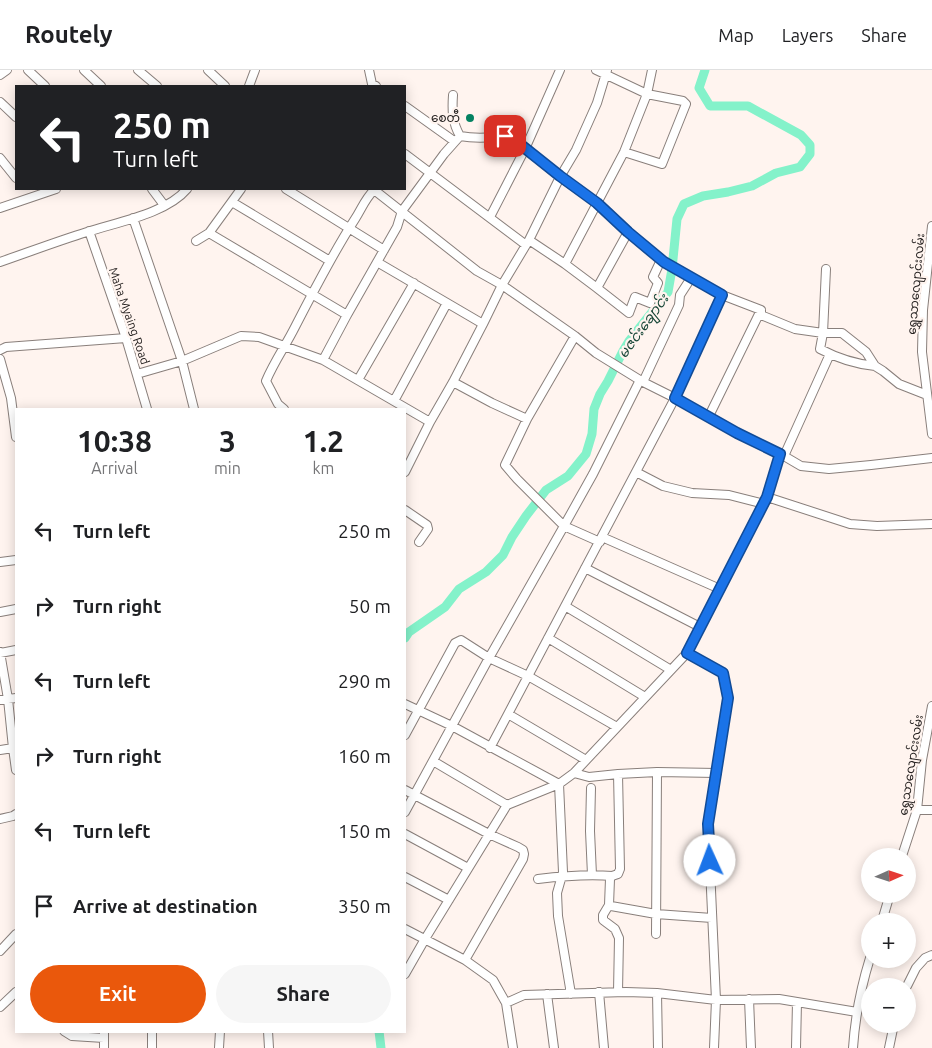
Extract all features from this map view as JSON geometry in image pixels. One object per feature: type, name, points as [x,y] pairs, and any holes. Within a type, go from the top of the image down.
[{"type":"street","points":[[0,75],[7,70]]},
{"type":"street","points":[[28,70],[44,85]]},
{"type":"street","points":[[84,70],[101,85]]},
{"type":"street","points":[[138,70],[156,85]]},
{"type":"street","points":[[208,70],[224,85]]},
{"type":"street","points":[[249,85],[255,70]]},
{"type":"street","points":[[369,70],[373,85]]},
{"type":"street","points":[[490,217],[525,149],[560,70]]},
{"type":"street","points":[[596,70],[607,72],[647,94],[683,101],[686,104],[662,164],[624,152]]},
{"type":"street","points":[[565,264],[624,152],[647,94],[652,70]]},
{"type":"street","points":[[406,470],[502,284],[528,242],[560,176],[576,150],[597,103],[607,72]]},
{"type":"street","points":[[453,95],[452,118],[457,139]]},
{"type":"street","points":[[0,102],[15,116]]},
{"type":"street","points":[[406,107],[457,139]]},
{"type":"street","points":[[323,360],[397,227],[402,211],[457,139],[466,137],[511,137],[597,203],[663,261],[722,295],[761,310]]},
{"type":"street","points":[[406,155],[490,217],[565,264],[629,313],[635,297],[650,303],[658,283],[653,276],[663,261]]},
{"type":"street","points":[[0,158],[15,177]]},
{"type":"street","points":[[26,190],[31,196]]},
{"type":"street","points":[[0,208],[52,190]]},
{"type":"street","points":[[153,190],[164,206]]},
{"type":"street","points":[[0,262],[150,212],[173,201],[186,190]]},
{"type":"street","points":[[196,241],[209,232],[240,190]]},
{"type":"street","points":[[288,190],[384,250]]},
{"type":"street","points":[[283,408],[278,404],[266,381],[272,366],[286,346],[330,261],[372,190]]},
{"type":"street","points":[[374,190],[477,270],[502,284],[596,353],[642,381],[801,466],[829,469],[932,458]]},
{"type":"street","points":[[232,202],[330,261]]},
{"type":"street","points":[[133,218],[182,361],[194,408]]},
{"type":"street","name":"ရွှေသာလျောင်းလမ်း","points":[[932,226],[923,310],[922,352],[929,376],[928,395],[932,434]]},
{"type":"street","name":"Maha Myaing Road","points":[[89,231],[126,338],[147,408]]},
{"type":"street","points":[[209,232],[347,315]]},
{"type":"street","points":[[597,288],[628,232]]},
{"type":"street","points":[[377,262],[483,324]]},
{"type":"street","points":[[826,269],[823,333],[820,349],[859,364],[875,366],[899,384],[928,395]]},
{"type":"street","points":[[406,810],[593,474],[679,305],[680,295],[691,278]]},
{"type":"street","points":[[358,380],[414,283]]},
{"type":"street","points":[[490,748],[675,398],[722,295]]},
{"type":"street","points":[[394,401],[447,303]]},
{"type":"street","points":[[761,310],[761,315],[795,329],[823,333],[842,333],[866,352],[875,366]]},
{"type":"street","points":[[709,416],[761,310]]},
{"type":"street","points":[[137,374],[182,361],[241,336],[259,337],[323,360],[430,422]]},
{"type":"street","points":[[575,336],[527,419],[505,465],[564,526],[720,589]]},
{"type":"street","points":[[0,350],[6,347],[126,338]]},
{"type":"street","points":[[406,972],[507,805],[559,784],[574,773],[687,653],[766,500],[782,455],[830,354]]},
{"type":"street","points":[[0,359],[11,398],[15,429]]},
{"type":"street","points":[[453,382],[527,419]]},
{"type":"street","points":[[636,472],[663,486],[692,493],[766,500],[850,524],[877,526],[932,524]]},
{"type":"street","points":[[406,511],[426,525],[428,529],[418,542]]},
{"type":"street","points":[[0,562],[15,560]]},
{"type":"street","points":[[585,568],[700,627]]},
{"type":"street","points":[[565,606],[671,670]]},
{"type":"street","points":[[0,612],[15,609]]},
{"type":"street","points":[[548,638],[645,697]]},
{"type":"street","points":[[406,733],[455,643],[461,640],[489,658],[528,676],[617,726]]},
{"type":"street","points":[[15,650],[0,652],[4,700],[15,763]]},
{"type":"street","points":[[687,653],[723,673],[728,698],[708,824],[716,1000],[714,1048]]},
{"type":"street","points":[[406,704],[452,726],[559,784]]},
{"type":"street","name":"ရွှေသာလျောင်းလမ်း","points":[[905,848],[917,810],[922,760],[932,706]]},
{"type":"street","points":[[508,714],[586,760]]},
{"type":"street","points":[[0,750],[13,748]]},
{"type":"street","points":[[433,761],[507,805]]},
{"type":"street","points":[[574,773],[589,777],[657,772],[716,773]]},
{"type":"street","points":[[656,934],[657,772]]},
{"type":"street","points":[[538,879],[562,876],[612,876],[618,874],[620,869],[618,774]]},
{"type":"street","points":[[559,784],[563,872],[557,893],[558,916],[570,994]]},
{"type":"street","points":[[591,788],[592,875]]},
{"type":"street","points":[[406,791],[523,850],[524,854],[465,960]]},
{"type":"street","points":[[917,810],[932,810]]},
{"type":"street","points":[[0,818],[15,814]]},
{"type":"street","points":[[406,835],[468,868]]},
{"type":"street","points":[[612,876],[610,879],[609,905],[603,915],[603,920],[615,929],[619,938],[618,992]]},
{"type":"street","points":[[406,878],[449,900]]},
{"type":"street","points":[[609,905],[656,914],[712,918]]},
{"type":"street","points":[[406,930],[465,960],[493,980],[506,1003],[513,1048]]},
{"type":"street","points":[[0,951],[15,935]]},
{"type":"street","points":[[911,978],[916,968],[925,958],[932,955]]},
{"type":"street","points":[[853,1048],[857,1012],[868,968]]},
{"type":"street","points":[[599,992],[604,1048]]},
{"type":"street","points":[[506,1003],[524,995],[618,992],[656,993],[716,1000],[779,999],[857,1012]]},
{"type":"street","points":[[0,1007],[15,993]]},
{"type":"street","points":[[656,993],[658,1048]]},
{"type":"street","points":[[547,994],[554,1048]]},
{"type":"street","points":[[749,999],[751,1048]]},
{"type":"street","points":[[8,1000],[15,1004]]},
{"type":"street","points":[[796,1048],[797,1002]]},
{"type":"street","points":[[67,1033],[72,1036],[104,1035],[104,1048]]},
{"type":"street","points":[[152,1033],[152,1048]]},
{"type":"street","points":[[220,1033],[220,1048]]},
{"type":"street","points":[[268,1033],[269,1048]]},
{"type":"street","points":[[889,1048],[892,1033]]},
{"type":"waterway","name":"မဇင်းချောင်း","points":[[406,636],[409,632],[445,607],[459,589],[486,572],[503,555],[512,537],[546,490],[568,476],[586,454],[592,434],[594,409],[600,394],[629,341],[668,292],[677,219],[684,204],[703,196],[752,186],[776,173],[800,167],[810,154],[810,145],[801,135],[748,106],[710,106],[699,88],[705,70]]},
{"type":"waterway","name":"မဇင်းချောင်း","points":[[379,1033],[381,1048]]},
{"type":"place","name":"စေတီ","points":[[470,118]]},
{"type":"route","points":[[505,136],[511,137],[597,203],[664,262],[722,295],[675,398],[737,433],[780,454],[767,497],[687,653],[723,673],[728,698],[708,824],[710,861]]}]
